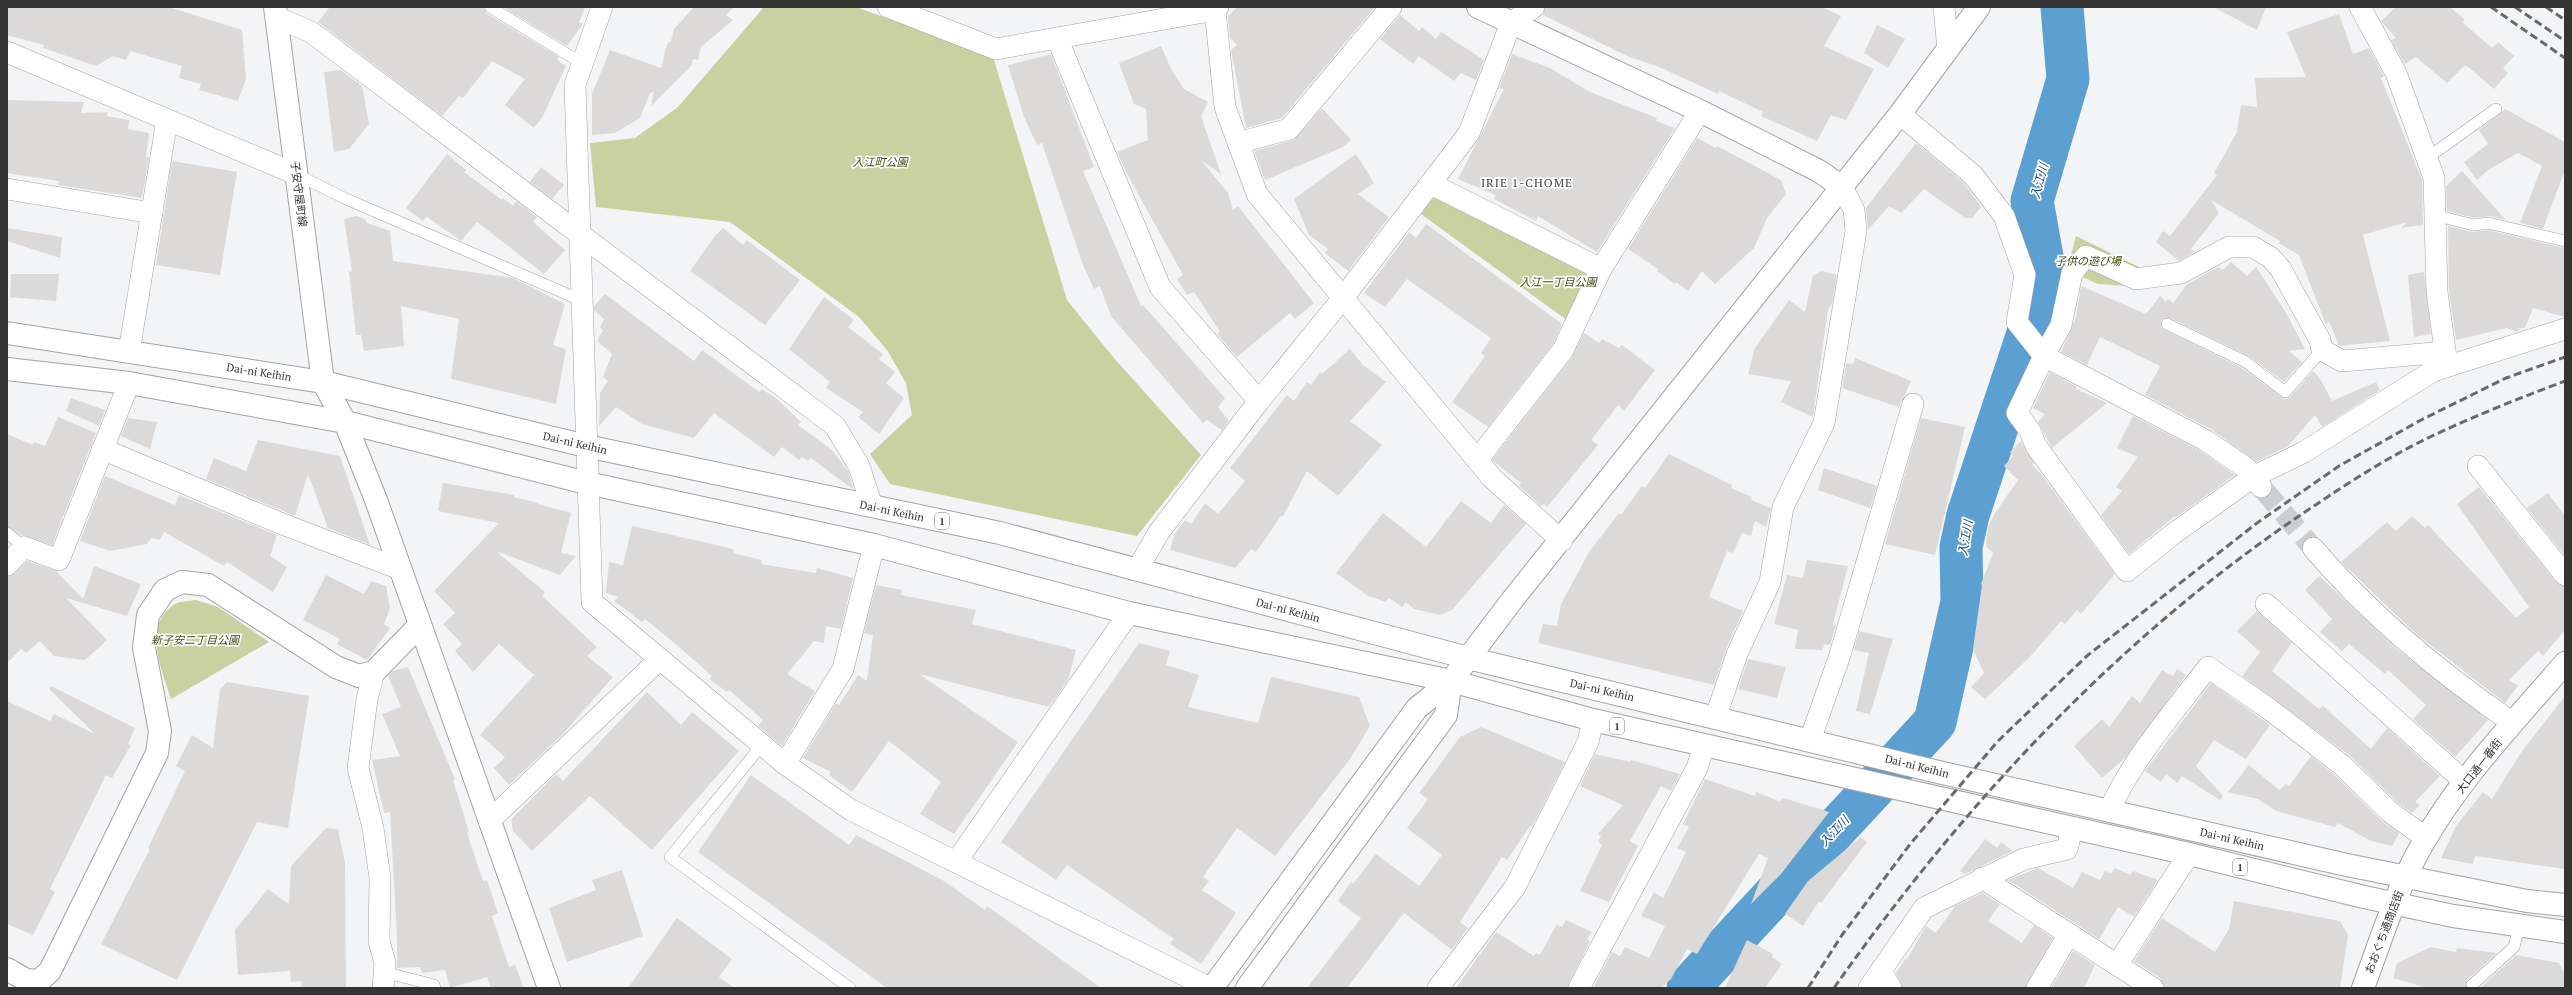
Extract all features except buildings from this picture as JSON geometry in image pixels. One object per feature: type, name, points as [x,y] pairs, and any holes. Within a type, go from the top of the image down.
[{"type":"main road","points":[[1478,7],[1700,111],[1819,171],[1842,187]]},
{"type":"main road","points":[[1211,988],[1417,708],[1452,681],[1468,658],[1900,114],[1979,7]]},
{"type":"main road","name":"子安守屋町線","points":[[272,10],[296,174],[323,382]]},
{"type":"main road","name":"Dai-ni Keihin","points":[[7,333],[323,382],[586,446],[1000,533],[1468,658],[1716,716],[1934,771],[2405,877],[2527,901],[2565,905]]},
{"type":"main road","name":"1","points":[[7,369],[129,383],[345,422],[587,483],[874,545],[1129,613],[1452,681],[1594,720],[2189,854],[2394,903],[2519,927],[2565,932]]},
{"type":"main road","points":[[323,382],[345,422],[400,569],[549,988]]},
{"type":"main road","points":[[7,969],[26,980],[39,981],[50,971],[157,753],[160,731],[144,648],[148,615],[165,590],[182,582],[208,585],[336,666],[358,676],[374,672],[420,625]]},
{"type":"main road","name":"大口通一番街","points":[[2405,877],[2426,838],[2465,782],[2513,723],[2565,663]]},
{"type":"main road","points":[[1247,988],[1446,715],[1452,681]]},
{"type":"main road","name":"おおぐち通商店街","points":[[2362,988],[2405,877]]},
{"type":"street","points":[[602,7],[576,85],[582,238],[587,483],[592,602],[785,764],[851,810],[1211,988]]},
{"type":"street","points":[[888,7],[996,49],[1217,8],[1225,107],[1257,194],[1492,478],[1562,541]]},
{"type":"street","points":[[1238,143],[1289,129],[1391,7]]},
{"type":"street","points":[[1137,570],[1159,532],[1259,401],[1344,298],[1470,133],[1511,23],[1534,7]]},
{"type":"street","points":[[1944,7],[1948,50]]},
{"type":"street","points":[[2360,7],[2396,73],[2434,178],[2436,292],[2446,359]]},
{"type":"street","points":[[272,10],[311,32],[582,238],[835,426],[859,466],[872,506]]},
{"type":"street","points":[[1057,38],[1160,287],[1259,401]]},
{"type":"street","points":[[7,52],[296,174]]},
{"type":"street","points":[[1477,460],[1563,350],[1601,269],[1700,111]]},
{"type":"street","points":[[1900,114],[1973,174],[2004,216],[2025,275],[2017,322],[2044,356],[2205,440],[2246,468],[2258,483]]},
{"type":"street","points":[[129,352],[167,120]]},
{"type":"street","points":[[1431,184],[1601,269]]},
{"type":"street","points":[[1716,716],[1737,654],[1770,582],[1783,507],[1824,423],[1856,232],[1854,210],[1842,187]]},
{"type":"street","points":[[7,189],[152,213]]},
{"type":"street","points":[[2446,359],[2433,371],[2304,452],[2258,483],[2173,534],[2127,571],[2036,446],[2030,431],[2017,413],[2044,356],[2061,325],[2072,273],[2086,256],[2136,279],[2181,273],[2230,247],[2253,247],[2270,257],[2280,268],[2320,340],[2322,350],[2342,361],[2446,359],[2565,329]]},
{"type":"street","points":[[7,565],[24,547],[59,560],[129,383]]},
{"type":"street","points":[[1810,740],[1839,658],[1913,404]]},
{"type":"street","points":[[102,449],[280,523],[400,569]]},
{"type":"street","points":[[2478,466],[2565,575]]},
{"type":"street","points":[[785,764],[843,669],[874,545]]},
{"type":"street","points":[[2313,548],[2388,625],[2444,673],[2513,723]]},
{"type":"street","points":[[2266,604],[2465,782]]},
{"type":"street","points":[[956,862],[1129,613]]},
{"type":"street","points":[[489,821],[660,659]]},
{"type":"street","points":[[2109,811],[2118,792],[2142,754],[2208,667],[2269,709],[2336,761],[2390,812],[2426,838]]},
{"type":"street","points":[[374,672],[367,699],[358,768],[373,828],[380,878],[380,941],[385,963],[384,980]]},
{"type":"street","points":[[1438,988],[1515,886],[1588,742],[1594,720]]},
{"type":"street","points":[[1579,988],[1697,768],[1704,745]]},
{"type":"street","points":[[1869,988],[1886,979],[1924,908],[1982,878],[2024,859],[2067,849],[2072,828]]},
{"type":"street","points":[[2117,965],[2189,854]]},
{"type":"street","points":[[1982,878],[2153,988]]},
{"type":"street","points":[[2037,988],[2069,934]]},
{"type":"lane","points":[[490,7],[583,64]]},
{"type":"lane","points":[[2427,158],[2496,109]]},
{"type":"lane","points":[[296,174],[344,198],[583,301]]},
{"type":"lane","points":[[2434,216],[2474,225],[2488,223],[2565,241]]},
{"type":"lane","points":[[2167,324],[2246,362],[2285,392],[2322,350]]},
{"type":"lane","points":[[7,533],[24,547]]},
{"type":"lane","points":[[762,745],[670,857],[850,988]]},
{"type":"lane","points":[[2473,988],[2472,985],[2514,947],[2519,927]]},
{"type":"lane","points":[[384,980],[434,985],[435,988]]},
{"type":"green space","name":"入江町公園","points":[[764,7],[856,7],[993,57],[1067,300],[1113,357],[1201,455],[1137,536],[890,484],[870,454],[912,415],[906,383],[887,350],[859,317],[730,222],[596,207],[590,143],[635,138],[678,107]]},
{"type":"green space","name":"入江一丁目公園","points":[[1438,197],[1592,271],[1568,321],[1421,214],[1430,200]]},
{"type":"green space","name":"子供の遊び場","points":[[2076,236],[2145,270],[2143,287],[2098,284],[2067,270]]},
{"type":"green space","name":"新子安二丁目公園","points":[[196,600],[218,607],[269,642],[171,699],[159,662],[156,636],[159,624],[165,613],[175,604]]},
{"type":"waterway","name":"入江川","points":[[1688,988],[1935,722],[1962,602],[1961,547],[1968,515],[2046,279],[2032,201],[2068,79],[2062,7]]},
{"type":"tunnel","points":[[2263,489],[2313,548]]},
{"type":"railway","points":[[2491,7],[2565,58]]},
{"type":"railway","points":[[2515,7],[2565,41]]},
{"type":"railway","points":[[2546,7],[2565,20]]},
{"type":"railway","points":[[1808,988],[1842,935],[1911,843],[1998,741],[2088,655],[2257,523],[2339,466],[2421,420],[2506,378],[2565,357]]},
{"type":"railway","points":[[1834,988],[1884,919],[1937,852],[1993,787],[2052,724],[2113,665],[2177,608],[2244,555],[2314,506],[2385,461],[2415,444],[2463,422],[2565,381]]},
{"type":"district","name":"IRIE 1-CHOME","points":[[1527,182]]}]
